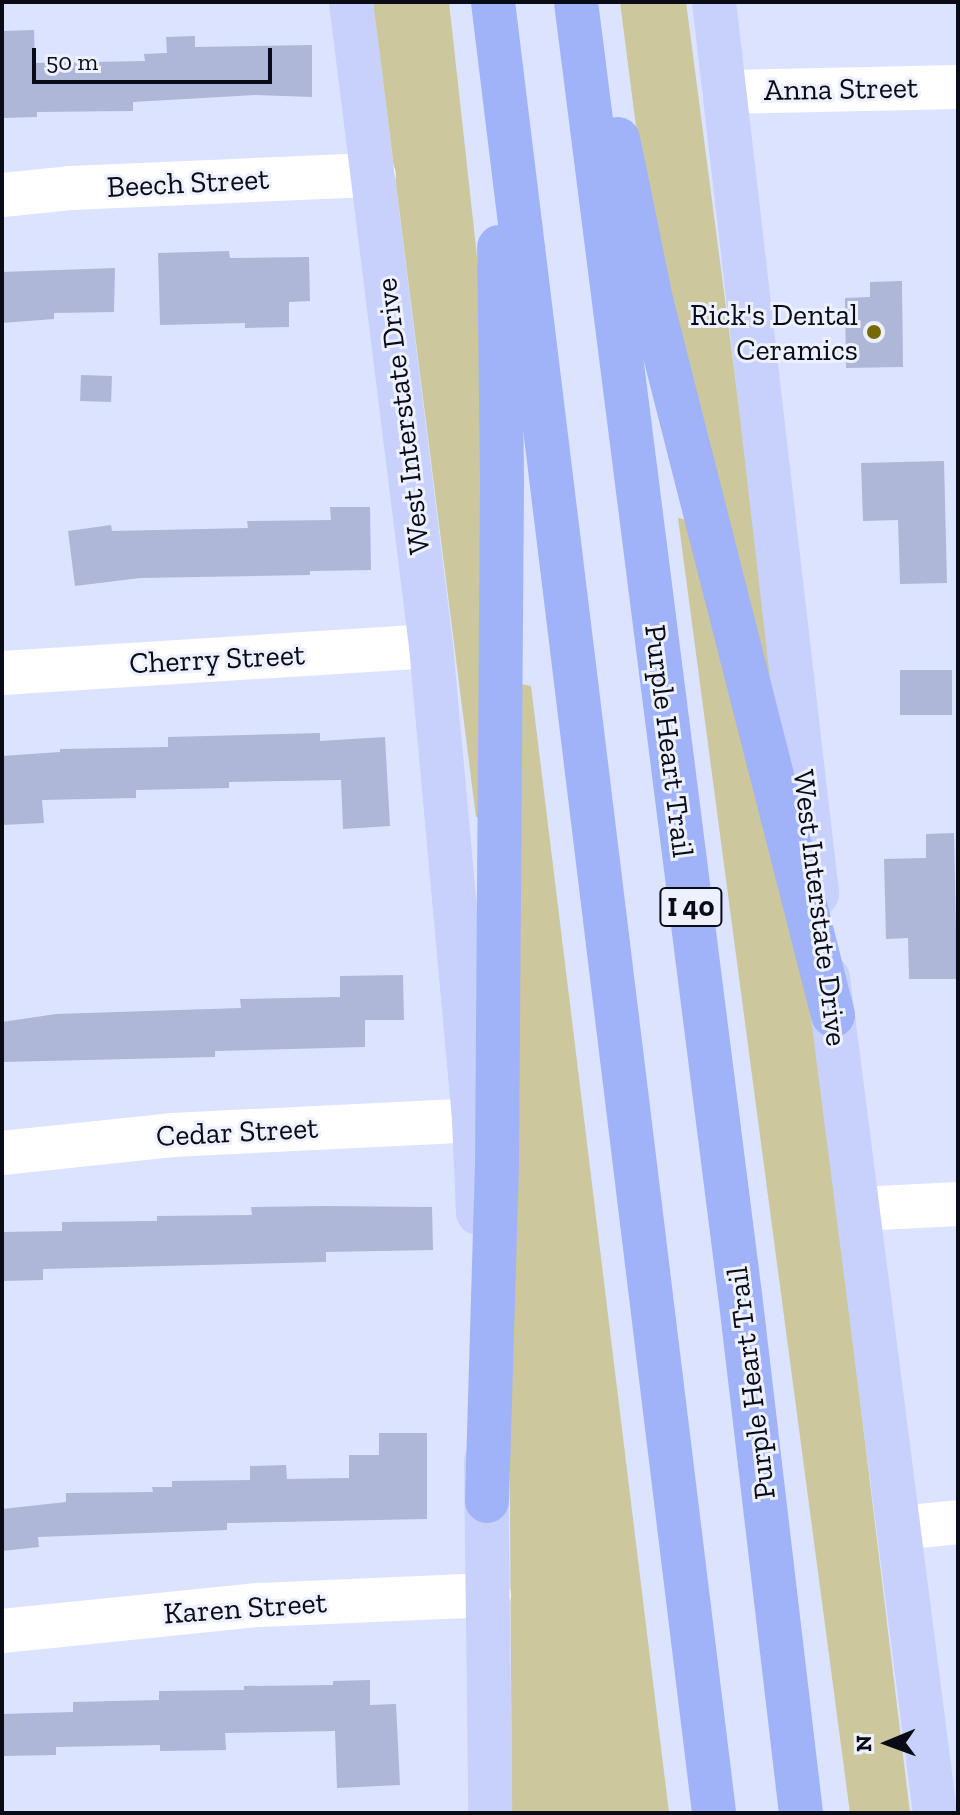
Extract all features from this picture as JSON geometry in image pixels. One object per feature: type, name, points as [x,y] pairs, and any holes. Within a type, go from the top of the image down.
[{"type":"highway","name":"Purple Heart Trail","points":[[576,2],[740,1294],[801,1813]]},
{"type":"highway","points":[[589,2],[654,313],[833,1015]]},
{"type":"highway","points":[[487,1501],[497,1165],[502,512],[495,17]]},
{"type":"highway","points":[[495,17],[714,1813]]},
{"type":"main road","name":"West Interstate Drive","points":[[351,2],[431,646],[474,1120],[487,1501],[490,1813]]},
{"type":"main road","name":"West Interstate Drive","points":[[714,2],[833,1015],[935,1813]]},
{"type":"street","name":"Anna Street","points":[[724,92],[958,87]]},
{"type":"street","name":"Beech Street","points":[[2,195],[99,187],[374,175]]},
{"type":"street","name":"Cherry Street","points":[[2,673],[431,646]]},
{"type":"street","name":"Cedar Street","points":[[2,1153],[172,1135],[474,1120]]},
{"type":"street","points":[[859,1209],[958,1204]]},
{"type":"street","points":[[900,1528],[958,1522]]},
{"type":"street","name":"Karen Street","points":[[2,1631],[260,1605],[489,1595]]},
{"type":"shaded area","points":[[373,2],[449,2],[487,348],[489,819],[476,817]]},
{"type":"shaded area","points":[[620,2],[686,2],[775,682],[759,686],[650,235]]},
{"type":"shaded area","points":[[678,518],[694,521],[810,988],[910,1813],[850,1813]]},
{"type":"shaded area","points":[[516,683],[531,686],[669,1813],[512,1813],[508,1206]]},
{"type":"building","points":[[34,30],[35,63],[145,61],[144,54],[167,53],[166,37],[195,36],[195,47],[312,45],[312,97],[255,95],[133,102],[133,111],[37,112],[37,117],[2,118],[2,31]]},
{"type":"building","points":[[229,251],[230,258],[309,257],[310,301],[289,302],[289,327],[245,328],[245,323],[160,325],[158,253]]},
{"type":"building","points":[[115,268],[114,312],[54,313],[54,319],[2,323],[2,272]]},
{"type":"building","name":"Rick's Dental Ceramics","points":[[902,281],[903,367],[846,368],[845,298],[870,297],[870,282]]},
{"type":"building","points":[[81,375],[112,376],[111,402],[80,401]]},
{"type":"building","points":[[944,461],[947,583],[900,584],[898,520],[863,521],[861,463]]},
{"type":"building","points":[[330,507],[370,507],[371,570],[310,571],[310,575],[140,578],[75,586],[68,531],[111,525],[112,531],[248,528],[247,521],[331,520]]},
{"type":"building","points":[[900,670],[952,670],[952,715],[900,715]]},
{"type":"building","points":[[320,733],[320,741],[385,737],[390,826],[343,829],[341,780],[229,782],[229,788],[136,790],[136,798],[42,800],[44,823],[2,825],[2,756],[60,752],[60,749],[168,747],[168,737]]},
{"type":"building","points":[[954,833],[957,979],[909,979],[908,938],[886,939],[884,859],[926,858],[926,834]]},
{"type":"building","points":[[403,975],[404,1020],[365,1020],[365,1047],[215,1051],[215,1057],[2,1062],[2,1022],[56,1014],[241,1008],[240,999],[340,997],[340,976]]},
{"type":"building","points":[[251,1207],[432,1207],[433,1250],[326,1252],[326,1262],[43,1269],[43,1280],[2,1281],[2,1232],[62,1231],[62,1222],[157,1221],[157,1216],[252,1215]]},
{"type":"building","points":[[379,1433],[427,1433],[427,1519],[227,1523],[227,1530],[38,1537],[39,1547],[2,1551],[2,1509],[66,1502],[66,1493],[153,1492],[152,1487],[172,1487],[172,1481],[250,1480],[250,1466],[286,1465],[287,1479],[349,1478],[349,1455],[379,1455]]},
{"type":"building","points":[[370,1680],[370,1705],[396,1704],[400,1785],[337,1788],[335,1731],[225,1733],[226,1750],[160,1751],[160,1745],[56,1747],[56,1755],[2,1756],[2,1714],[73,1712],[73,1702],[159,1700],[159,1691],[244,1690],[244,1686],[333,1685],[333,1681]]},
{"type":"place","name":"Rick's Dental Ceramics","points":[[874,332]]}]
